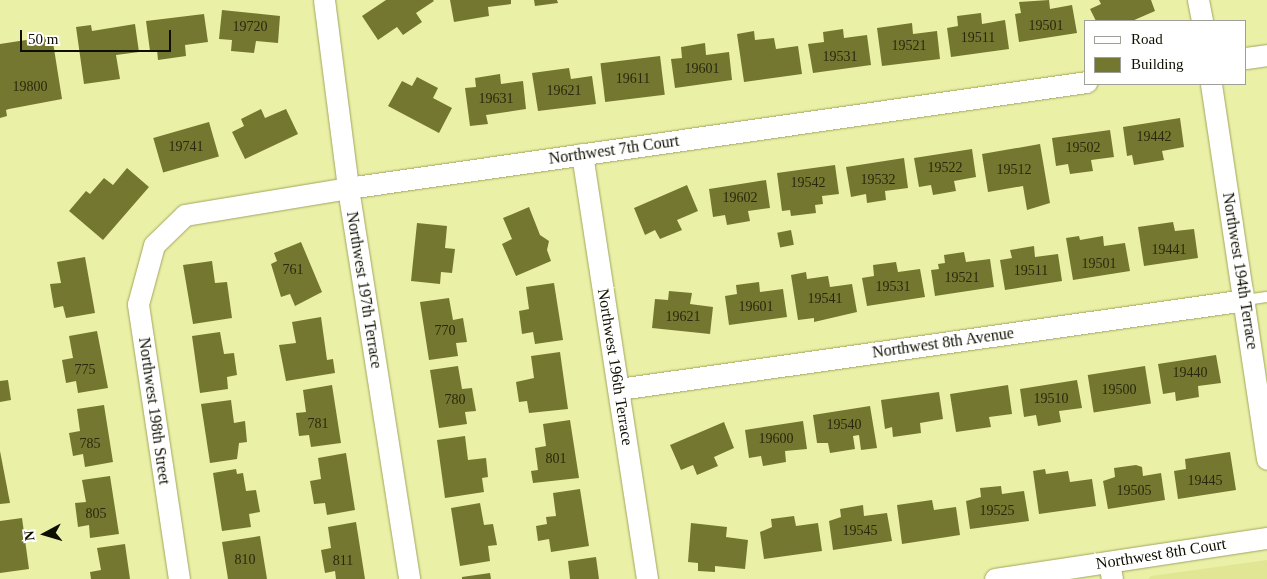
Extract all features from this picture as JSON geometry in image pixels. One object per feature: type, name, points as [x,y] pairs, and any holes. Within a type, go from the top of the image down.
[{"type":"street","name":"Northwest 197th Terrace","points":[[324,0],[348,188],[409,579]]},
{"type":"street","points":[[1198,0],[1202,20]]},
{"type":"street","points":[[1247,58],[1267,55]]},
{"type":"street","name":"Northwest 7th Court","points":[[154,246],[185,215],[348,188],[1084,82]]},
{"type":"street","name":"Northwest 194th Terrace","points":[[1212,85],[1267,459]]},
{"type":"street","name":"Northwest 196th Terrace","points":[[582,154],[647,579]]},
{"type":"street","name":"Northwest 198th Street","points":[[154,246],[138,304],[179,579]]},
{"type":"street","name":"Northwest 8th Avenue","points":[[619,390],[1245,300]]},
{"type":"street","name":"Northwest 8th Court","points":[[995,579],[1110,570],[1267,538]]},
{"type":"lane","name":"Northwest 8th Avenue","points":[[1245,300],[1267,297]]},
{"type":"shaded area","points":[[1267,560],[1267,579],[1148,579],[1151,576]]},
{"type":"building","points":[[386,0],[434,1],[416,13],[422,22],[403,35],[397,27],[378,40],[362,16]]},
{"type":"building","points":[[450,0],[511,0],[511,4],[488,7],[489,16],[454,22]]},
{"type":"building","points":[[534,0],[557,0],[558,3],[535,6]]},
{"type":"building","points":[[1049,0],[1050,9],[1072,5],[1077,33],[1019,42],[1015,14],[1021,13],[1019,2]]},
{"type":"building","points":[[1099,0],[1151,0],[1155,11],[1134,20],[1096,20],[1090,9],[1101,4]]},
{"type":"building","points":[[222,10],[280,16],[278,43],[256,41],[254,53],[231,51],[232,40],[219,39]]},
{"type":"building","points":[[981,13],[982,24],[1005,20],[1009,49],[951,57],[947,28],[958,26],[957,16]]},
{"type":"building","points":[[204,14],[208,42],[185,45],[186,56],[158,60],[157,50],[150,51],[146,21]]},
{"type":"building","points":[[912,23],[913,34],[937,31],[940,59],[882,66],[877,28]]},
{"type":"building","points":[[135,24],[139,52],[116,55],[120,79],[84,84],[76,27],[91,25],[92,31]]},
{"type":"building","points":[[843,29],[844,38],[867,35],[871,65],[813,73],[808,44],[824,42],[823,32]]},
{"type":"building","points":[[754,31],[755,40],[774,38],[776,49],[798,46],[802,74],[744,82],[737,34]]},
{"type":"building","points":[[52,36],[62,99],[9,109],[6,110],[7,116],[0,118],[0,44]]},
{"type":"building","points":[[705,43],[706,55],[729,52],[732,80],[675,88],[671,59],[682,58],[681,47]]},
{"type":"building","points":[[660,56],[665,95],[605,102],[600,63]]},
{"type":"building","points":[[569,68],[571,79],[592,76],[596,104],[538,111],[532,73]]},
{"type":"building","points":[[500,74],[501,84],[523,81],[526,109],[486,115],[488,124],[470,126],[465,88],[476,87],[475,78]]},
{"type":"building","points":[[417,77],[438,88],[433,98],[452,108],[439,133],[388,106],[402,81],[412,86]]},
{"type":"building","points":[[261,109],[265,118],[286,109],[298,134],[245,159],[232,132],[244,126],[241,119]]},
{"type":"building","points":[[1180,118],[1184,147],[1162,151],[1164,160],[1134,165],[1132,155],[1127,156],[1123,127]]},
{"type":"building","points":[[209,122],[219,157],[163,173],[153,138]]},
{"type":"building","points":[[1110,130],[1114,157],[1091,160],[1093,171],[1070,174],[1068,164],[1056,166],[1052,138]]},
{"type":"building","points":[[1040,144],[1050,203],[1027,210],[1023,186],[988,192],[982,154]]},
{"type":"building","points":[[972,149],[976,177],[954,181],[956,191],[933,195],[931,185],[919,187],[914,158]]},
{"type":"building","points":[[904,158],[908,188],[885,191],[886,200],[867,203],[866,194],[851,197],[846,167]]},
{"type":"building","points":[[835,165],[839,194],[822,196],[823,204],[815,205],[816,213],[791,216],[790,210],[782,211],[777,173]]},
{"type":"building","points":[[127,168],[149,187],[103,240],[69,211],[86,191],[90,194],[104,178],[113,185]]},
{"type":"building","points":[[766,180],[770,208],[748,211],[750,221],[727,225],[725,215],[713,217],[709,189]]},
{"type":"building","points":[[687,185],[698,211],[677,220],[682,230],[660,239],[655,230],[645,235],[634,208]]},
{"type":"building","points":[[529,207],[540,235],[549,241],[547,250],[551,261],[516,276],[502,244],[512,239],[503,218]]},
{"type":"building","points":[[1173,222],[1175,231],[1194,229],[1198,258],[1144,266],[1138,227]]},
{"type":"building","points":[[417,223],[447,226],[445,248],[455,249],[452,273],[441,272],[440,284],[411,281]]},
{"type":"building","points":[[791,230],[794,245],[780,247],[777,233]]},
{"type":"building","points":[[1079,236],[1080,240],[1103,236],[1104,246],[1125,243],[1130,271],[1073,280],[1066,238]]},
{"type":"building","points":[[301,242],[322,292],[295,306],[290,294],[281,297],[271,264],[277,261],[274,253]]},
{"type":"building","points":[[1034,246],[1035,257],[1058,254],[1062,281],[1005,290],[1000,260],[1012,258],[1010,250]]},
{"type":"building","points":[[964,252],[966,262],[990,259],[994,287],[935,296],[931,270],[939,269],[938,264],[945,263],[944,255]]},
{"type":"building","points":[[85,257],[95,313],[66,318],[63,306],[54,308],[50,284],[61,283],[57,262]]},
{"type":"building","points":[[212,261],[215,283],[227,282],[232,318],[193,324],[183,265]]},
{"type":"building","points":[[896,262],[898,272],[920,269],[925,297],[867,306],[862,278],[874,276],[873,265]]},
{"type":"building","points":[[806,272],[807,279],[828,276],[830,287],[852,284],[857,312],[814,322],[814,318],[798,320],[791,275]]},
{"type":"building","points":[[759,282],[760,292],[783,289],[787,317],[729,325],[725,296],[737,294],[736,285]]},
{"type":"building","points":[[554,283],[563,340],[535,344],[533,332],[522,334],[519,311],[529,309],[526,287]]},
{"type":"building","points":[[669,291],[692,293],[690,304],[713,307],[710,334],[652,328],[655,299],[668,300]]},
{"type":"building","points":[[449,298],[453,320],[463,318],[467,342],[456,343],[458,356],[429,360],[420,302]]},
{"type":"building","points":[[321,317],[327,360],[333,359],[335,373],[286,381],[279,345],[296,343],[292,322]]},
{"type":"building","points":[[97,331],[108,388],[78,393],[76,381],[66,383],[62,360],[73,358],[69,336]]},
{"type":"building","points":[[220,332],[224,354],[234,353],[237,375],[227,377],[228,389],[200,393],[192,336]]},
{"type":"building","points":[[560,352],[568,409],[529,413],[527,401],[519,402],[516,382],[534,378],[531,356]]},
{"type":"building","points":[[1216,355],[1221,383],[1198,386],[1199,397],[1176,401],[1175,392],[1163,394],[1158,364]]},
{"type":"building","points":[[458,366],[462,389],[472,388],[476,411],[465,412],[467,424],[439,428],[430,370]]},
{"type":"building","points":[[1145,366],[1151,404],[1094,413],[1088,375]]},
{"type":"building","points":[[8,380],[11,400],[0,402],[0,381]]},
{"type":"building","points":[[1077,380],[1082,408],[1059,411],[1061,422],[1038,426],[1036,415],[1024,417],[1020,389]]},
{"type":"building","points":[[332,385],[341,443],[311,447],[309,435],[299,436],[296,413],[306,412],[303,390]]},
{"type":"building","points":[[1008,385],[1012,414],[989,417],[991,427],[956,432],[950,394]]},
{"type":"building","points":[[939,392],[943,419],[920,423],[921,433],[893,437],[892,427],[885,429],[881,400]]},
{"type":"building","points":[[231,400],[234,423],[245,421],[247,442],[239,443],[237,459],[210,463],[201,404]]},
{"type":"building","points":[[104,405],[113,462],[85,467],[83,454],[73,456],[69,433],[80,431],[77,409]]},
{"type":"building","points":[[870,406],[877,448],[861,450],[859,435],[853,436],[855,449],[830,453],[828,443],[817,443],[813,415]]},
{"type":"building","points":[[570,420],[579,478],[533,483],[531,471],[538,470],[535,448],[546,446],[543,424]]},
{"type":"building","points":[[803,421],[807,449],[785,451],[786,462],[763,466],[761,456],[749,458],[745,430]]},
{"type":"building","points":[[724,422],[734,448],[714,457],[718,466],[697,475],[693,465],[681,470],[670,445]]},
{"type":"building","points":[[465,436],[468,460],[486,458],[488,477],[482,478],[484,492],[445,498],[437,440]]},
{"type":"building","points":[[0,451],[10,503],[0,504]]},
{"type":"building","points":[[1230,452],[1236,490],[1178,499],[1174,471],[1186,469],[1185,459]]},
{"type":"building","points":[[346,453],[355,510],[327,515],[325,503],[314,504],[310,481],[321,479],[318,458]]},
{"type":"building","points":[[1136,465],[1142,467],[1143,476],[1161,473],[1165,500],[1108,509],[1103,481],[1115,477],[1114,468]]},
{"type":"building","points":[[236,469],[237,474],[243,473],[246,491],[256,490],[260,512],[249,514],[251,527],[222,531],[213,473]]},
{"type":"building","points":[[1045,469],[1046,474],[1068,471],[1070,482],[1092,479],[1096,506],[1039,514],[1033,471]]},
{"type":"building","points":[[110,476],[119,534],[90,538],[89,525],[78,527],[75,503],[86,502],[82,480]]},
{"type":"building","points":[[1001,486],[1002,494],[1024,491],[1029,521],[970,529],[966,501],[981,497],[980,488]]},
{"type":"building","points":[[580,489],[589,546],[551,552],[549,539],[538,541],[536,526],[547,524],[546,517],[556,516],[553,493]]},
{"type":"building","points":[[932,500],[934,510],[956,507],[960,535],[902,544],[897,505]]},
{"type":"building","points":[[480,503],[484,525],[493,524],[497,545],[488,546],[490,561],[460,566],[451,508]]},
{"type":"building","points":[[863,505],[864,516],[887,513],[892,541],[833,550],[829,521],[841,517],[840,509]]},
{"type":"building","points":[[794,516],[796,526],[818,523],[822,551],[764,559],[760,532],[772,527],[771,519]]},
{"type":"building","points":[[22,518],[29,569],[0,573],[0,521]]},
{"type":"building","points":[[356,522],[365,579],[336,579],[335,571],[325,573],[321,550],[331,548],[328,527]]},
{"type":"building","points":[[691,523],[727,527],[726,537],[748,540],[745,569],[715,566],[715,572],[698,571],[698,563],[688,562]]},
{"type":"building","points":[[260,536],[267,579],[228,579],[222,542]]},
{"type":"building","points":[[125,544],[130,579],[91,579],[90,572],[101,570],[97,548]]},
{"type":"building","points":[[596,557],[599,579],[570,579],[568,561]]},
{"type":"building","points":[[490,573],[491,579],[462,579],[462,577]]}]
